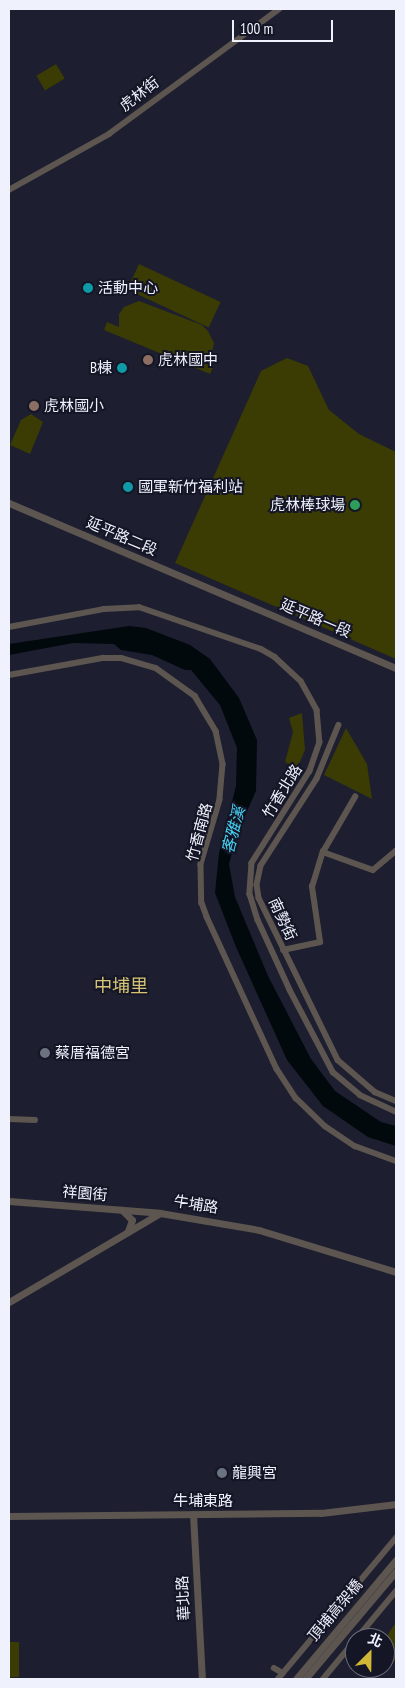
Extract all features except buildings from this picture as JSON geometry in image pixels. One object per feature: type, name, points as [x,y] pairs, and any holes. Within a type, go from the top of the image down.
[{"type":"street","name":"虎林街","points":[[9,190],[109,134],[279,9]]},
{"type":"street","name":"延平路二段","points":[[9,503],[225,594]]},
{"type":"street","name":"延平路一段","points":[[225,594],[396,668]]},
{"type":"street","name":"竹香北路","points":[[9,627],[104,609],[139,607],[261,649],[276,657],[301,681],[317,710],[320,742],[310,772],[252,863],[250,894],[258,920],[290,990],[333,1072],[360,1094],[396,1112]]},
{"type":"street","name":"竹香南路","points":[[9,675],[103,658],[121,658],[156,668],[195,696],[216,731],[223,764],[220,800],[202,864],[201,893],[207,917],[277,1069],[296,1098],[325,1126],[355,1146],[396,1161]]},
{"type":"street","name":"南勢街","points":[[340,725],[317,778],[261,866],[257,885],[259,898],[283,950],[338,1060],[375,1092],[396,1101]]},
{"type":"street","points":[[283,950],[320,942],[312,887],[323,852],[355,797]]},
{"type":"street","points":[[323,852],[373,870],[396,851]]},
{"type":"street","points":[[9,1119],[35,1120]]},
{"type":"street","name":"祥園街","points":[[9,1201],[160,1213]]},
{"type":"street","points":[[121,1210],[132,1220],[128,1231]]},
{"type":"street","name":"牛埔路","points":[[9,1302],[160,1213],[259,1230],[396,1272]]},
{"type":"street","name":"牛埔東路","points":[[9,1516],[321,1513],[396,1504]]},
{"type":"street","name":"華北路","points":[[193,1514],[202,1679]]},
{"type":"street","points":[[278,1679],[396,1538]]},
{"type":"street","name":"頂埔高架橋","points":[[296,1679],[396,1560]]},
{"type":"street","name":"頂埔高架橋","points":[[305,1679],[396,1571]]},
{"type":"street","points":[[323,1679],[396,1591]]},
{"type":"street","points":[[274,1668],[283,1673]]},
{"type":"shaded area","points":[[56,64],[65,79],[45,90],[36,76]]},
{"type":"shaded area","points":[[139,264],[221,302],[209,327],[127,289]]},
{"type":"shaded area","points":[[139,301],[202,325],[208,331],[214,343],[212,353],[204,363],[213,367],[210,374],[104,330],[107,322],[119,327],[119,314],[124,307]]},
{"type":"shaded area","name":"虎林棒球場","points":[[287,358],[308,366],[329,410],[359,434],[396,452],[396,659],[175,563],[261,371]]},
{"type":"shaded area","points":[[31,414],[43,422],[30,454],[10,445],[21,420]]},
{"type":"shaded area","points":[[302,713],[305,750],[297,769],[285,762],[293,732],[289,718]]},
{"type":"shaded area","points":[[346,728],[367,764],[372,799],[324,775]]},
{"type":"shaded area","points":[[396,1625],[396,1663],[395,1628],[392,1628]]},
{"type":"shaded area","points":[[9,1642],[19,1642],[19,1677],[9,1677]]},
{"type":"water","name":"客雅溪","points":[[129,626],[146,628],[190,645],[210,659],[239,698],[257,740],[256,791],[238,831],[229,864],[235,897],[268,976],[311,1059],[335,1091],[381,1122],[396,1126],[396,1146],[368,1137],[323,1106],[287,1060],[236,947],[215,893],[219,853],[236,786],[237,748],[220,705],[191,670],[185,670],[152,655],[121,650],[114,644],[73,643],[9,655],[9,644]]},
{"type":"place","name":"活動中心","points":[[88,288]]},
{"type":"place","name":"虎林國中","points":[[148,360]]},
{"type":"place","name":"B棟","points":[[122,368]]},
{"type":"place","name":"虎林國小","points":[[34,406]]},
{"type":"place","name":"國軍新竹福利站","points":[[128,487]]},
{"type":"place","name":"虎林棒球場","points":[[355,505]]},
{"type":"place","name":"蔡厝福德宮","points":[[45,1053]]},
{"type":"place","name":"龍興宮","points":[[222,1473]]},
{"type":"district","name":"中埔里","points":[[121,986]]}]
